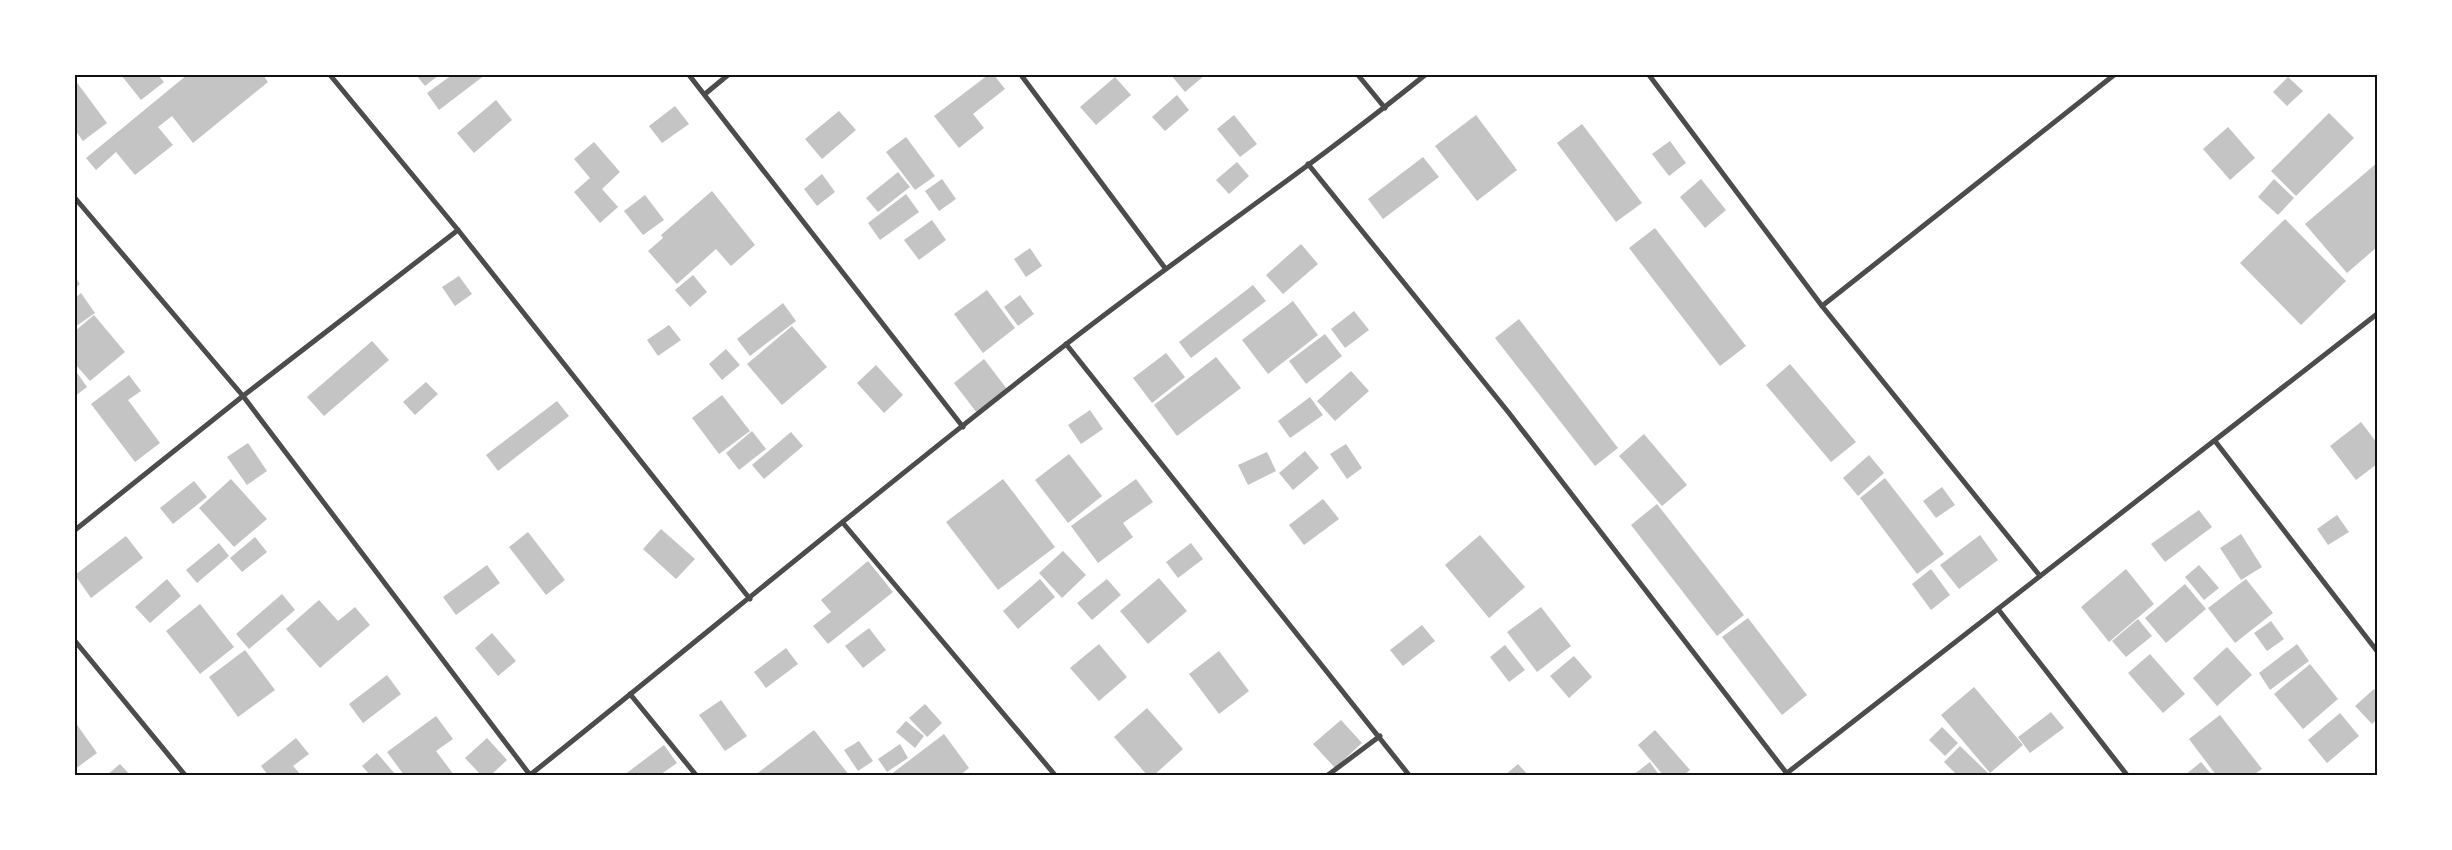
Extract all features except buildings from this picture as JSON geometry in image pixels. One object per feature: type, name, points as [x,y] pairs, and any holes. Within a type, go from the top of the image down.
[{"type":"street","points":[[330,75],[458,230],[750,599]]},
{"type":"street","points":[[689,75],[963,427]]},
{"type":"street","points":[[705,94],[728,75]]},
{"type":"street","points":[[1021,75],[1165,268]]},
{"type":"street","points":[[1358,75],[1384,108]]},
{"type":"street","points":[[75,198],[243,396],[530,775],[1066,344],[1165,268],[1384,108],[1426,75]]},
{"type":"street","points":[[1649,75],[1822,306],[2040,576]]},
{"type":"street","points":[[1822,306],[2114,75]]},
{"type":"street","points":[[1308,164],[1510,413],[1788,774],[2377,314]]},
{"type":"street","points":[[75,530],[104,509],[243,396],[458,230]]},
{"type":"street","points":[[1066,344],[1380,736],[1409,775]]},
{"type":"street","points":[[2214,441],[2377,651]]},
{"type":"street","points":[[844,523],[1055,775]]},
{"type":"street","points":[[1998,609],[2127,775]]},
{"type":"street","points":[[75,641],[185,775]]},
{"type":"street","points":[[630,694],[696,775]]},
{"type":"street","points":[[1328,775],[1380,736]]}]
